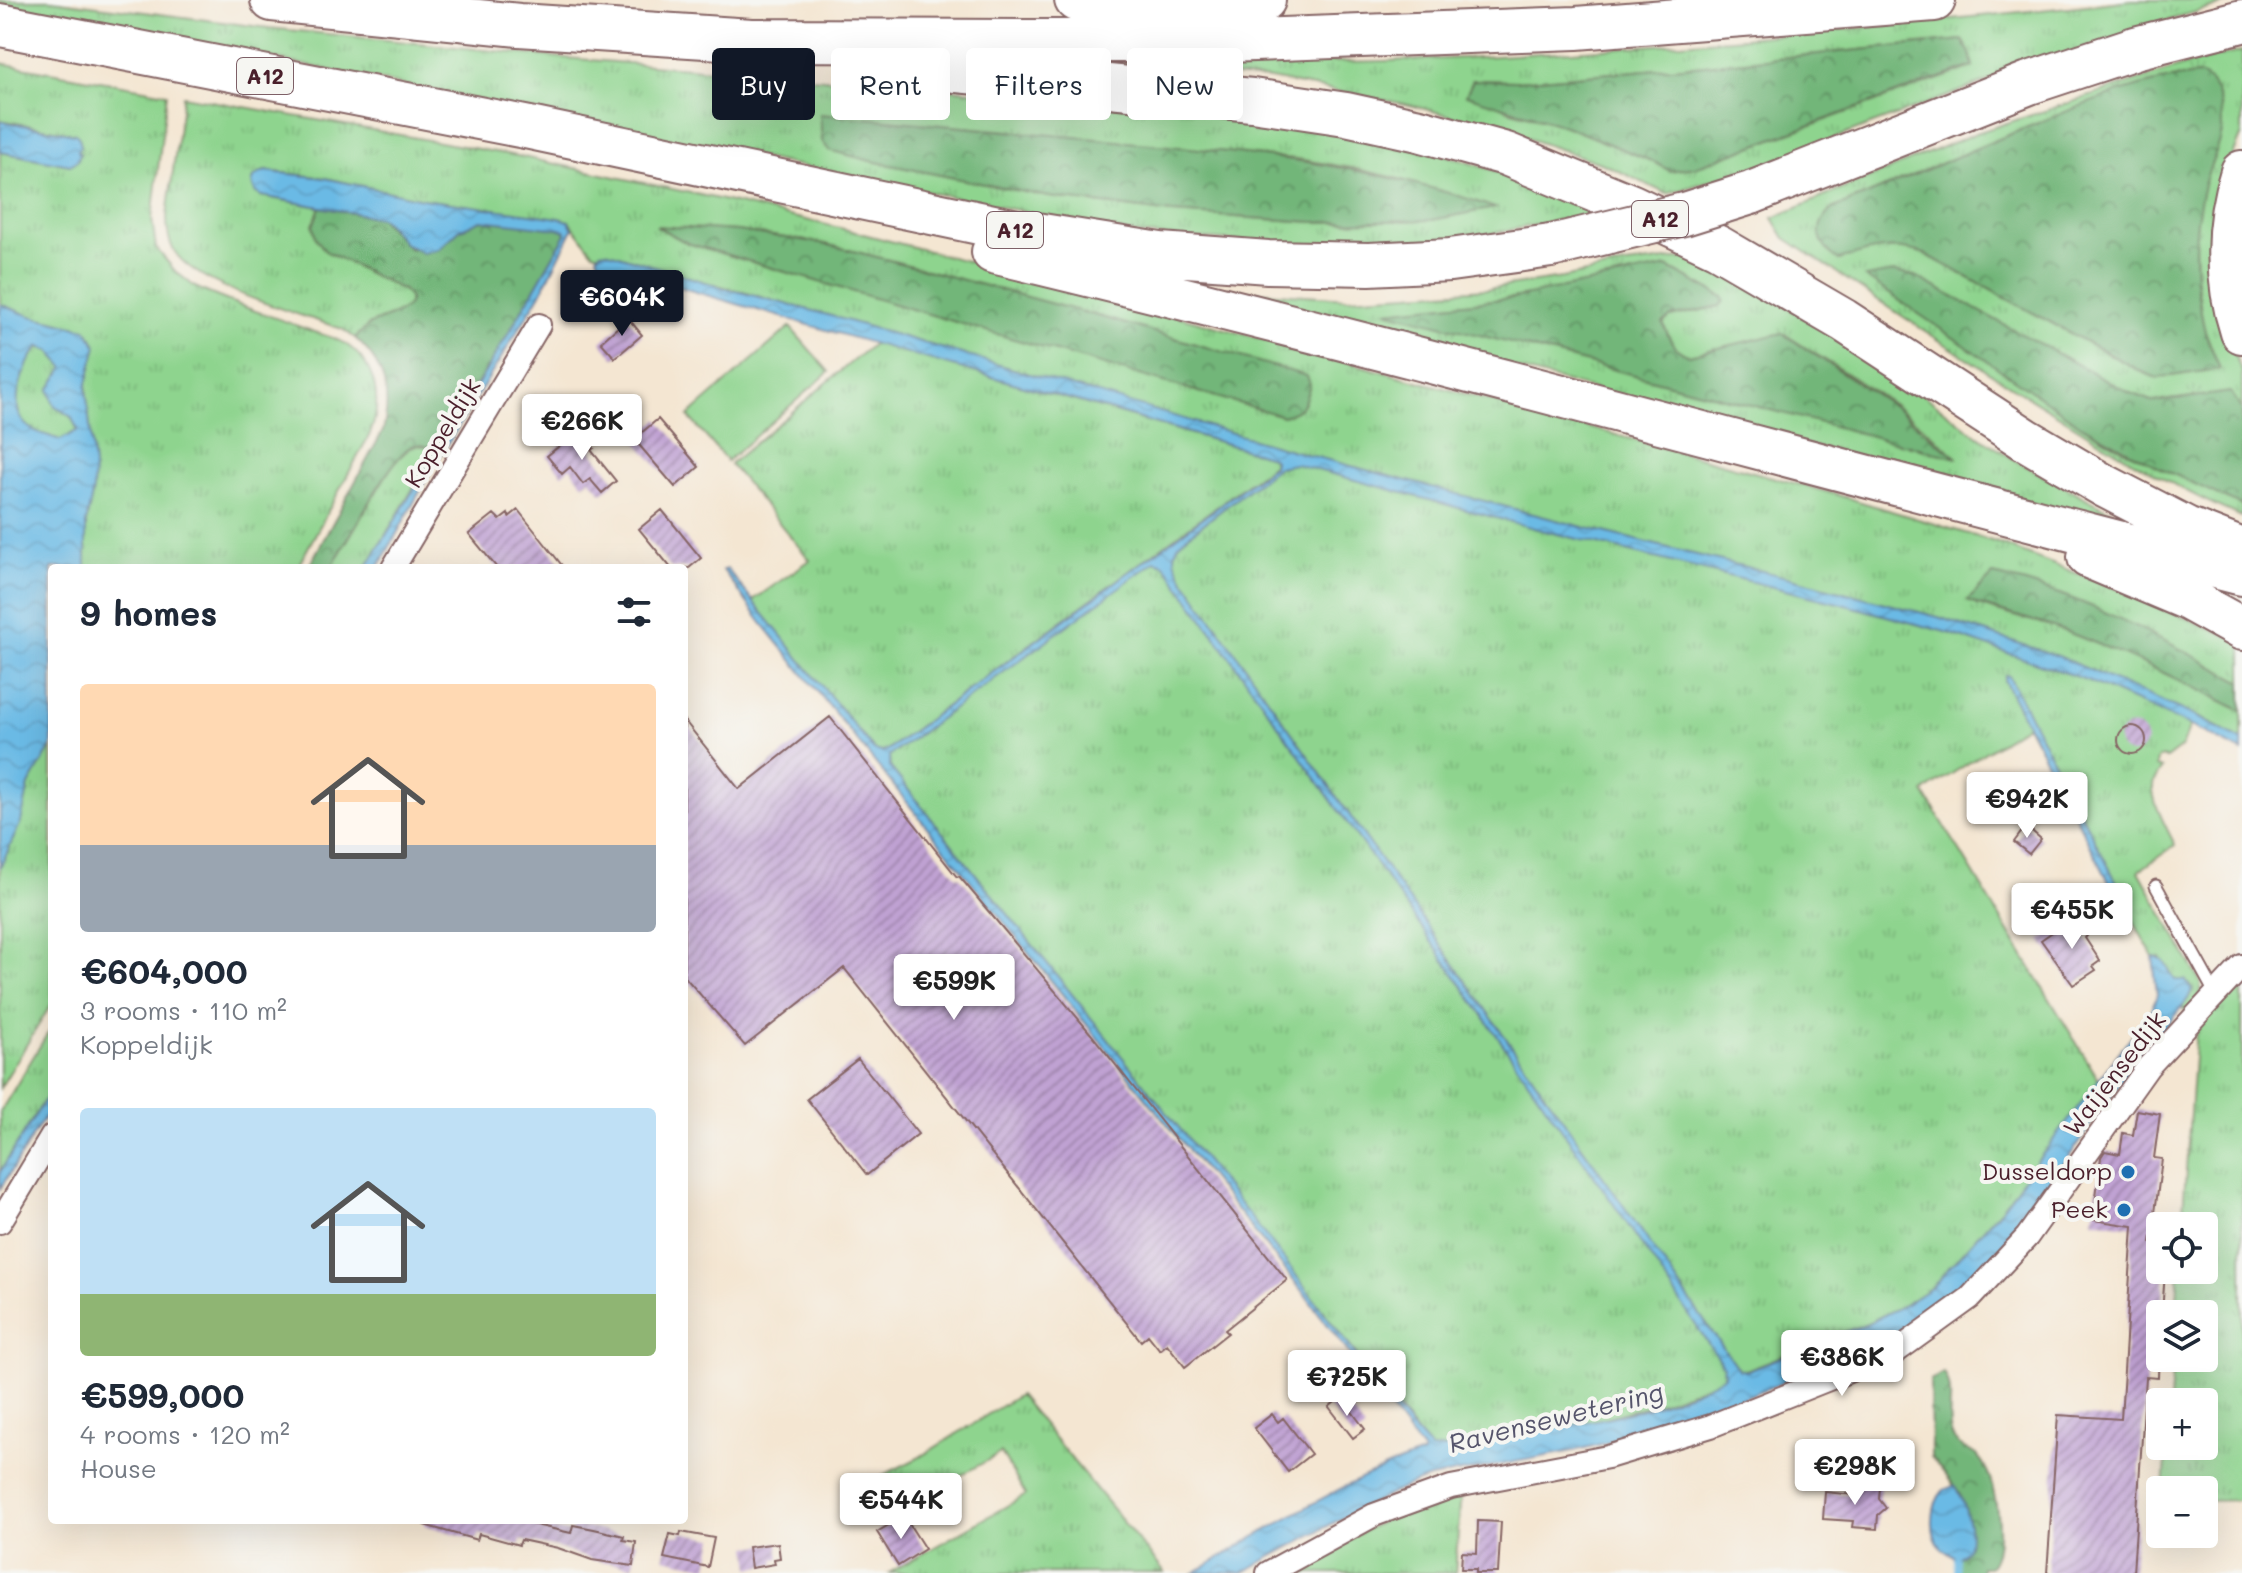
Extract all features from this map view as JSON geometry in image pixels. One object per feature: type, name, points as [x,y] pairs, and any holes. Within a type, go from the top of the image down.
[{"type":"highway","name":"A12","points":[[272,0],[519,25],[779,41],[1228,41],[1544,30],[1934,0]]},
{"type":"highway","points":[[1076,0],[1264,0]]},
{"type":"highway","name":"A12","points":[[0,25],[530,128],[1017,231],[1160,254],[1223,260],[1369,264],[1450,260],[1551,246],[1684,214],[1751,193],[2029,83],[2135,48],[2242,21]]},
{"type":"highway","name":"A12","points":[[779,41],[881,64],[1299,107],[1419,130],[1506,154],[1607,195],[1718,247],[1843,320],[2025,439],[2103,485],[2186,528],[2242,550]]},
{"type":"highway","points":[[2242,172],[2233,199],[2230,279],[2242,332]]},
{"type":"highway","name":"A12","points":[[838,194],[868,222],[1162,293],[2242,574]]},
{"type":"highway","name":"A12","points":[[1940,497],[2186,598],[2242,629]]},
{"type":"street","name":"Koppeldijk","points":[[395,564],[539,325]]},
{"type":"street","name":"Waijensedijk","points":[[1268,1573],[1374,1515],[1451,1487],[1608,1457],[1682,1435],[1894,1353],[1970,1298],[2027,1237],[2148,1067],[2242,966]]},
{"type":"street","points":[[0,1222],[48,1143]]},
{"type":"lane","points":[[2156,886],[2215,993]]},
{"type":"green space","points":[[0,0],[51,0],[269,28],[712,70],[712,120],[815,120],[815,78],[831,80],[831,116],[820,115],[829,150],[1049,197],[1172,213],[1314,222],[1432,220],[1494,208],[1396,178],[1297,159],[874,120],[950,120],[950,89],[966,91],[966,120],[1111,120],[1111,102],[1127,104],[1127,120],[1243,120],[1243,114],[1395,139],[1611,208],[1395,252],[1135,234],[0,3]]},
{"type":"green space","points":[[2132,0],[2242,0],[2185,15],[1996,78],[1766,164],[1667,194],[1606,165],[1500,129],[1410,105],[1270,79],[1243,77],[1243,62],[1462,58],[1881,26]],"holes":[[[1961,40],[1973,67],[1695,167],[1670,171],[1565,126],[1508,110],[1473,80],[1516,81]]]},
{"type":"green space","points":[[1962,40],[1973,66],[1695,167],[1670,171],[1565,126],[1466,95],[1473,80],[1516,81]]},
{"type":"green space","points":[[2242,51],[2242,134],[2228,168],[2228,340],[2242,372],[2242,411],[2231,392],[2154,402],[2130,393],[2033,392],[2117,446],[2242,506],[2242,517],[2150,471],[1991,374],[1785,238],[1773,218],[1976,133],[2189,64]],"holes":[[[2197,75],[2207,172],[2195,238],[2196,274],[2203,326],[2220,369],[2157,378],[1925,254],[1903,249],[1882,249],[1839,260],[1832,209],[2080,106],[2157,81]]]},
{"type":"green space","points":[[0,63],[167,93],[152,219],[156,248],[175,271],[195,287],[347,345],[365,363],[370,374],[376,409],[370,434],[299,564],[48,564],[48,1010],[0,1088],[0,152],[70,165],[79,147],[76,134],[0,120]]},
{"type":"green space","points":[[1111,63],[1127,63],[1127,68],[1111,67]]},
{"type":"green space","points":[[2197,75],[2204,77],[2214,87],[2222,118],[2220,140],[2199,206],[2195,256],[2203,323],[2220,369],[2157,378],[1925,254],[1881,249],[1839,260],[1822,242],[1820,229],[1832,209],[2099,99],[2157,81]]},
{"type":"green space","points":[[183,96],[523,157],[848,230],[1831,493],[1995,542],[2131,594],[2242,642],[2242,682],[2121,620],[2025,583],[1993,575],[1968,601],[2103,646],[2242,711],[2242,740],[2194,715],[2182,747],[2166,759],[2157,759],[2156,767],[2162,769],[2154,781],[2154,796],[2175,845],[2139,871],[2199,979],[2202,990],[2200,999],[2189,1015],[2182,1007],[2192,989],[2185,980],[2175,980],[2160,958],[2153,957],[2027,725],[1924,792],[2099,1080],[2001,1209],[1932,1287],[1868,1323],[1663,1402],[1590,1422],[1431,1451],[1279,1254],[878,758],[1162,556],[1293,451],[747,293],[593,252],[569,221],[423,199],[325,178],[260,173],[261,196],[320,207],[313,226],[357,268],[403,290],[410,298],[408,306],[370,324],[355,338],[342,329],[251,298],[204,277],[175,252],[168,235],[167,216]],"holes":[[[658,227],[738,231],[821,243],[889,260],[1306,376],[1310,384],[1302,405],[1283,416],[687,243]]]},
{"type":"green space","points":[[820,114],[831,115],[831,120],[886,120],[1193,148],[1281,158],[1367,173],[1495,208],[1432,220],[1314,222],[1172,213],[1049,197],[871,161],[829,150],[822,141]]},
{"type":"green space","points":[[320,207],[380,218],[410,249],[439,249],[459,230],[481,220],[560,228],[566,234],[436,450],[415,445],[403,453],[381,483],[333,564],[310,564],[383,431],[386,417],[386,392],[379,369],[355,338],[370,324],[408,306],[410,299],[403,290],[325,251],[316,238],[313,226]]},
{"type":"green space","points":[[656,226],[738,231],[821,243],[1105,318],[1307,376],[1310,384],[1302,405],[1283,416],[687,243]]},
{"type":"green space","points":[[1707,255],[1922,394],[2018,462],[2157,536],[1206,288],[1347,298],[1487,289],[1626,265]],"holes":[[[1586,285],[1720,306],[1670,317],[1663,323],[1669,338],[1689,355],[1783,333],[1895,406],[1956,457],[1389,311],[1513,298]]]},
{"type":"green space","points":[[1667,267],[1723,297],[1724,301],[1720,306],[1670,317],[1663,323],[1679,351],[1689,355],[1782,333],[1896,408],[1957,458],[1386,311],[1513,298]]},
{"type":"green space","points":[[1893,272],[1915,276],[2130,393],[2154,402],[2231,392],[2242,411],[2242,506],[2158,467],[2081,425],[1865,277]]},
{"type":"green space","points":[[790,327],[829,372],[727,461],[688,416]]},
{"type":"green space","points":[[874,343],[1272,457],[1274,464],[887,750],[874,750],[752,601],[810,560],[730,464]]},
{"type":"green space","points":[[421,445],[436,450],[368,564],[333,564],[394,462],[411,447]]},
{"type":"green space","points":[[1993,575],[2058,593],[2090,606],[2152,634],[2242,682],[2242,711],[2103,646],[1967,601]]},
{"type":"green space","points":[[2240,985],[2242,987],[2242,1500],[2218,1501],[2218,1476],[2165,1476],[2166,1460],[2218,1460],[2218,1388],[2171,1388],[2172,1372],[2218,1372],[2218,1300],[2177,1300],[2178,1284],[2218,1284],[2218,1212],[2183,1212],[2196,1029]]},
{"type":"green space","points":[[48,1033],[48,1094],[0,1172],[0,1112]]},
{"type":"green space","points":[[1944,1373],[1949,1387],[1953,1438],[1978,1457],[1990,1479],[1994,1495],[1997,1545],[1989,1567],[1981,1567],[1980,1573],[1956,1573],[1957,1559],[1965,1553],[1961,1494],[1931,1457],[1930,1380]]},
{"type":"green space","points":[[1019,1395],[1165,1573],[889,1573],[1026,1495],[1001,1453],[880,1520],[861,1486],[918,1458]]},
{"type":"green space","points":[[1461,1493],[1455,1573],[1284,1573],[1384,1520]]},
{"type":"water","points":[[0,121],[76,134],[81,146],[77,161],[70,165],[0,152]]},
{"type":"water","points":[[265,171],[325,178],[423,199],[559,218],[569,221],[573,229],[540,295],[430,473],[380,564],[368,564],[507,336],[566,234],[565,230],[481,220],[459,230],[439,249],[423,253],[405,244],[380,218],[261,196],[255,192],[252,182],[255,176]]},
{"type":"water","points":[[606,251],[721,287],[821,313],[1294,451],[1938,617],[2058,656],[2242,740],[2242,752],[2089,681],[1949,633],[1295,464],[1278,467],[1181,541],[1175,556],[1184,579],[1738,1369],[1746,1371],[1868,1323],[1932,1287],[2001,1209],[2151,1010],[2157,995],[2153,957],[2164,962],[2175,980],[2185,980],[2192,990],[2188,999],[2121,1082],[2025,1220],[1972,1278],[1938,1309],[1900,1334],[1850,1357],[1679,1422],[1573,1451],[1430,1478],[1405,1487],[1242,1573],[1194,1573],[1334,1492],[1423,1452],[1303,1292],[762,623],[723,570],[727,569],[874,750],[882,752],[1273,466],[1274,460],[600,263],[597,256]],"holes":[[[1155,561],[1164,564],[1655,1264],[1723,1366],[1724,1376],[1699,1389],[1644,1409],[1456,1447],[1431,1449],[1410,1426],[1277,1250],[890,767],[889,756]]]},
{"type":"water","points":[[0,304],[31,316],[86,329],[97,346],[86,387],[94,466],[86,523],[86,564],[48,564],[48,752],[29,785],[21,822],[0,868]],"holes":[[[39,347],[50,351],[64,367],[49,390],[54,405],[71,417],[78,430],[60,440],[30,428],[23,421],[18,400],[27,365]]]},
{"type":"water","points":[[2005,675],[2009,676],[2124,896],[2121,901],[2004,680]]},
{"type":"water","points":[[48,1094],[48,1111],[0,1189],[0,1172]]},
{"type":"water","points":[[1955,1485],[1965,1507],[1970,1535],[1967,1550],[1957,1559],[1941,1547],[1933,1527],[1939,1497],[1944,1490]]},
{"type":"building","points":[[628,318],[642,335],[615,358],[601,342]]},
{"type":"building","points":[[658,419],[699,467],[675,487],[634,439]]},
{"type":"building","points":[[579,430],[616,481],[602,493],[590,479],[583,484],[570,467],[562,474],[547,456]]},
{"type":"building","points":[[518,510],[561,564],[494,564],[469,534],[494,514],[500,520],[508,514],[509,517]]},
{"type":"building","points":[[662,510],[701,558],[689,568],[688,564],[668,564],[639,529]]},
{"type":"building","points":[[830,717],[957,877],[1091,1034],[1287,1280],[1185,1367],[1167,1344],[1160,1350],[1148,1335],[1141,1341],[844,968],[745,1046],[688,981],[688,725],[739,789]]},
{"type":"building","points":[[2132,726],[2142,730],[2146,740],[2142,750],[2132,754],[2122,750],[2118,740],[2122,730]]},
{"type":"building","points":[[2026,826],[2041,839],[2029,854],[2014,842]]},
{"type":"building","points":[[2074,917],[2100,961],[2093,966],[2096,970],[2073,985],[2041,940]]},
{"type":"building","points":[[858,1059],[918,1134],[867,1175],[807,1099]]},
{"type":"building","points":[[2137,1110],[2160,1114],[2154,1158],[2162,1159],[2155,1212],[2146,1212],[2146,1284],[2164,1284],[2163,1300],[2146,1300],[2146,1372],[2158,1372],[2158,1378],[2146,1377],[2133,1573],[2047,1573],[2058,1415],[2121,1419],[2133,1226],[2093,1220],[2101,1157],[2105,1151],[2120,1154],[2123,1133],[2133,1135]]},
{"type":"building","points":[[1341,1397],[1365,1429],[1353,1438],[1329,1407]]},
{"type":"building","points":[[1272,1414],[1278,1422],[1283,1418],[1311,1454],[1288,1472],[1254,1428]]},
{"type":"building","points":[[1856,1485],[1880,1487],[1879,1499],[1886,1508],[1878,1515],[1877,1529],[1852,1527],[1853,1521],[1823,1519],[1825,1492],[1855,1495]]},
{"type":"building","points":[[904,1516],[925,1549],[898,1566],[877,1532]]},
{"type":"building","points":[[1478,1521],[1501,1522],[1498,1573],[1461,1569],[1462,1552],[1477,1553]]},
{"type":"building","points":[[531,1524],[571,1533],[573,1525],[594,1529],[636,1542],[633,1566],[592,1560],[521,1540],[519,1545],[479,1534],[477,1540],[424,1525]]},
{"type":"building","points":[[681,1532],[714,1538],[708,1567],[664,1558],[670,1534],[680,1536]]},
{"type":"building","points":[[778,1543],[780,1558],[774,1559],[775,1564],[751,1568],[748,1547]]},
{"type":"waterway","points":[[1956,1573],[1957,1559]]},
{"type":"place","name":"Dusseldorp","points":[[2128,1172]]},
{"type":"place","name":"Peek","points":[[2124,1210]]},
{"type":"water label","name":"Ravensewetering","points":[[1556,1418]]}]
